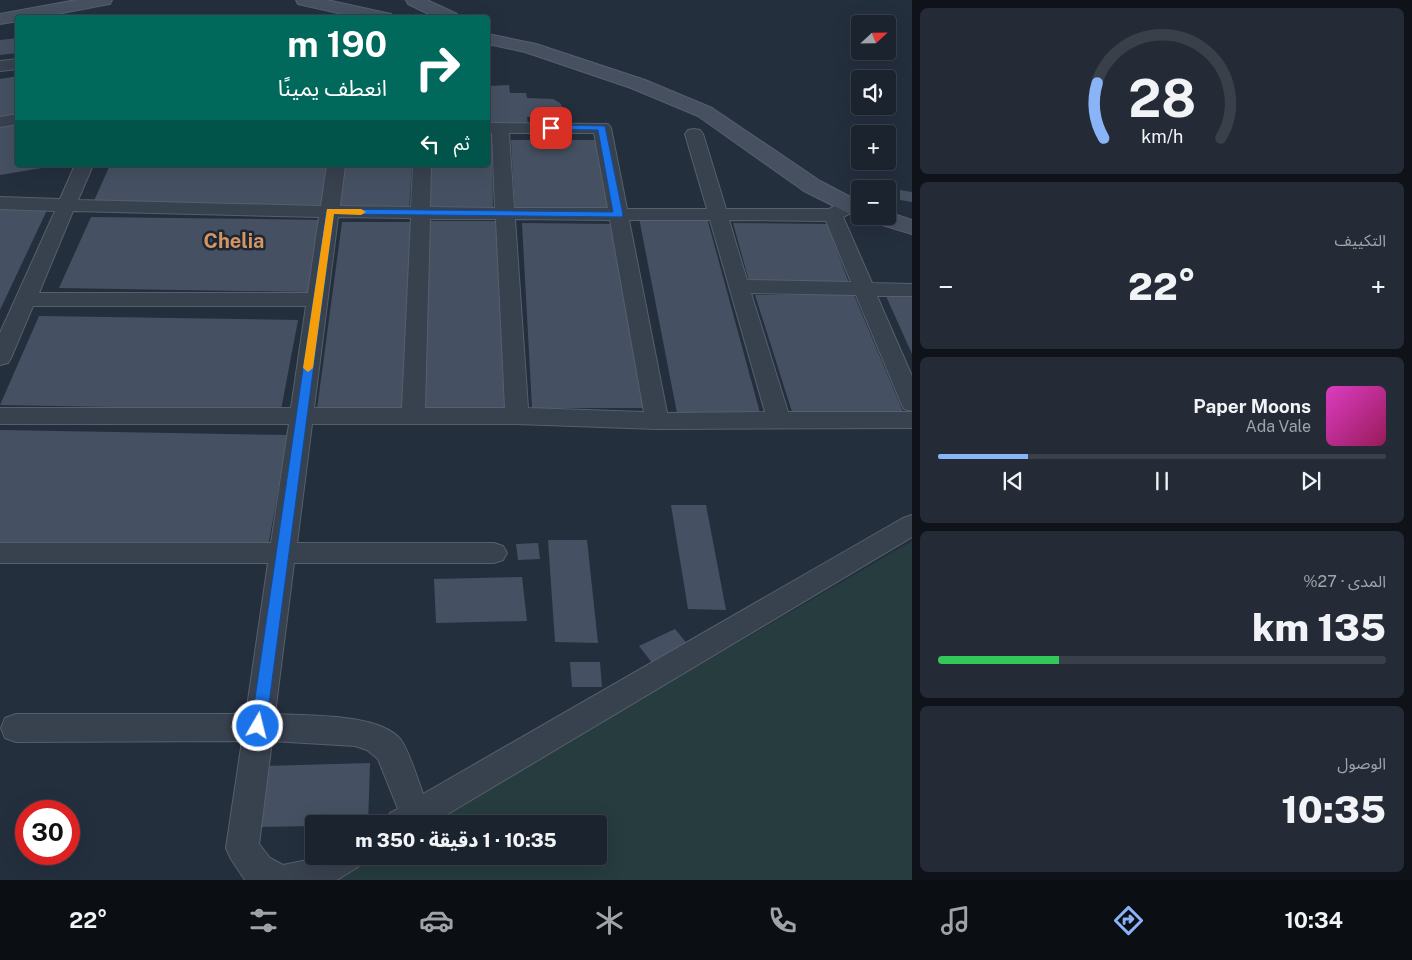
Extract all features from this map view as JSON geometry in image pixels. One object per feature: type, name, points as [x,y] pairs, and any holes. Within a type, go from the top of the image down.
[{"type":"main road","points":[[22,15],[104,0]]},
{"type":"main road","points":[[304,0],[372,15]]},
{"type":"main road","points":[[414,0],[445,15]]},
{"type":"main road","points":[[0,19],[15,16]]},
{"type":"main road","points":[[490,32],[530,48],[638,84],[705,112],[848,210]]},
{"type":"main road","points":[[490,39],[530,48]]},
{"type":"main road","points":[[896,222],[912,227]]},
{"type":"street","points":[[0,66],[15,64]]},
{"type":"street","points":[[0,122],[15,120]]},
{"type":"street","points":[[517,416],[505,214],[494,128],[602,128],[656,421]]},
{"type":"street","points":[[694,134],[779,421]]},
{"type":"street","points":[[0,358],[83,167]]},
{"type":"street","points":[[278,880],[258,870],[242,848],[336,167]]},
{"type":"street","points":[[412,416],[422,167]]},
{"type":"street","points":[[0,203],[420,213],[618,215],[718,215],[848,210],[865,288],[912,403]]},
{"type":"street","points":[[740,286],[912,290]]},
{"type":"street","points":[[26,300],[318,300]]},
{"type":"street","points":[[0,416],[517,416],[656,421],[912,420]]},
{"type":"street","points":[[416,815],[912,525]]},
{"type":"street","points":[[0,553],[494,553]]},
{"type":"street","points":[[16,728],[258,726],[355,732],[376,740],[390,750],[408,815]]},
{"type":"street","points":[[286,880],[313,876],[331,865]]},
{"type":"green space","points":[[912,541],[912,880],[332,880],[357,865],[607,865],[607,815],[443,815]]},
{"type":"building","points":[[15,38],[15,53],[0,55],[0,40]]},
{"type":"building","points":[[15,76],[15,118],[0,121],[0,79]]},
{"type":"building","points":[[509,85],[510,93],[526,93],[527,98],[553,99],[560,103],[563,108],[562,111],[554,116],[527,117],[528,123],[490,123],[490,86]]},
{"type":"building","points":[[15,124],[15,167],[48,167],[0,175],[0,127]]},
{"type":"building","points":[[490,134],[492,134],[493,209],[426,208],[429,167],[490,167]]},
{"type":"building","points":[[511,140],[600,140],[612,212],[515,212]]},
{"type":"building","points":[[109,167],[330,167],[322,206],[93,203]]},
{"type":"building","points":[[345,167],[412,167],[409,209],[339,209]]},
{"type":"building","points":[[900,190],[912,192],[912,202],[900,200]]},
{"type":"building","points":[[0,207],[48,208],[0,310]]},
{"type":"building","points":[[91,217],[324,220],[311,292],[59,288]]},
{"type":"building","points":[[639,218],[707,218],[760,413],[677,413]]},
{"type":"building","points":[[429,221],[498,221],[506,408],[422,407]]},
{"type":"building","points":[[342,222],[412,222],[402,409],[317,409]]},
{"type":"building","points":[[522,223],[614,224],[644,408],[532,408]]},
{"type":"building","points":[[733,223],[827,224],[849,283],[749,281]]},
{"type":"building","points":[[755,295],[854,295],[904,414],[793,415]]},
{"type":"building","points":[[912,295],[912,354],[886,296]]},
{"type":"building","points":[[39,316],[298,320],[281,410],[0,405]]},
{"type":"building","points":[[0,430],[288,435],[268,547],[0,542]]},
{"type":"building","points":[[671,505],[706,505],[726,610],[688,609]]},
{"type":"building","points":[[548,540],[587,540],[598,643],[555,642]]},
{"type":"building","points":[[538,543],[540,559],[518,560],[516,544]]},
{"type":"building","points":[[522,577],[527,621],[436,623],[434,579]]},
{"type":"building","points":[[675,629],[689,646],[653,664],[639,646]]},
{"type":"building","points":[[570,662],[600,662],[602,687],[572,687]]},
{"type":"building","points":[[370,763],[368,815],[305,815],[305,826],[260,827],[266,766]]},
{"type":"slow traffic","points":[[308,368],[330,211],[361,212]]},
{"type":"district","name":"Chelia","points":[[234,241]]},
{"type":"route","points":[[258,726],[330,211],[618,215],[602,128],[551,128]]}]
